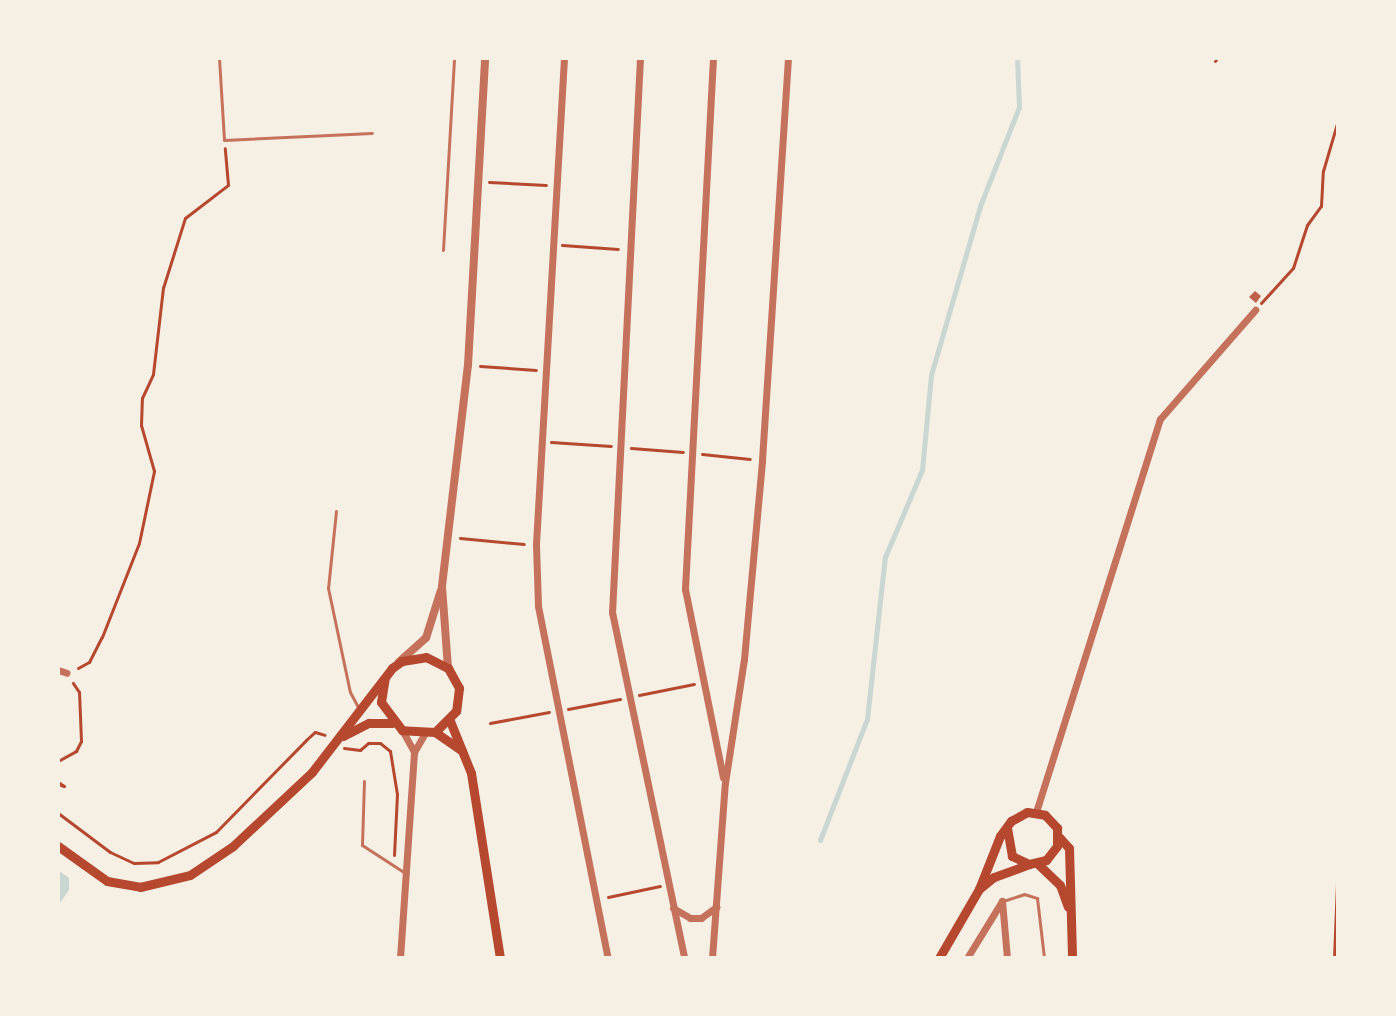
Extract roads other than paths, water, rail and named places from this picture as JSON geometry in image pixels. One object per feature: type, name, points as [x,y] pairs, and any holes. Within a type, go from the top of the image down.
[{"type":"main road","points":[[58,846],[107,881],[140,887],[190,875],[233,846],[312,772],[392,668],[419,656],[448,668],[459,700],[450,721],[435,732],[424,735],[402,730],[392,723],[381,702],[385,678]]},
{"type":"main road","points":[[450,721],[465,753],[500,958]]},
{"type":"main road","points":[[340,737],[369,723],[392,723]]},
{"type":"main road","points":[[435,732],[465,753]]},
{"type":"main road","points":[[939,958],[979,889],[1007,829],[1018,815],[1036,812],[1052,820],[1059,837],[1069,848],[1072,958]]},
{"type":"main road","points":[[1007,829],[1012,856],[1033,864],[1060,885],[1069,910]]},
{"type":"main road","points":[[979,889],[994,877],[1053,854],[1059,837]]},
{"type":"street","points":[[392,668],[426,638],[442,586],[468,365],[485,58]]},
{"type":"street","points":[[564,58],[536,545],[538,606],[608,958]]},
{"type":"street","points":[[640,58],[612,612],[684,958]]},
{"type":"street","points":[[713,58],[685,589],[725,783]]},
{"type":"street","points":[[712,958],[725,783],[744,659],[762,460],[788,58]]},
{"type":"street","points":[[1036,812],[1160,419],[1255,310]]},
{"type":"street","points":[[442,586],[448,668]]},
{"type":"street","points":[[402,730],[414,752]]},
{"type":"street","points":[[400,958],[414,752],[424,735]]},
{"type":"street","points":[[967,958],[1002,901]]},
{"type":"street","points":[[1002,901],[1007,958]]},
{"type":"street","points":[[673,908],[690,918],[701,918],[716,907]]},
{"type":"lane","points":[[219,58],[224,140],[372,133]]},
{"type":"lane","points":[[443,250],[454,58]]},
{"type":"lane","points":[[336,511],[328,588],[350,692],[360,710]]},
{"type":"lane","points":[[364,781],[362,845],[393,869],[405,873]]},
{"type":"lane","points":[[1002,901],[1024,894],[1037,898],[1044,958]]},
{"type":"waterway","points":[[820,840],[867,719],[885,557],[922,470],[931,375],[980,206],[1019,107],[1017,58]]}]
